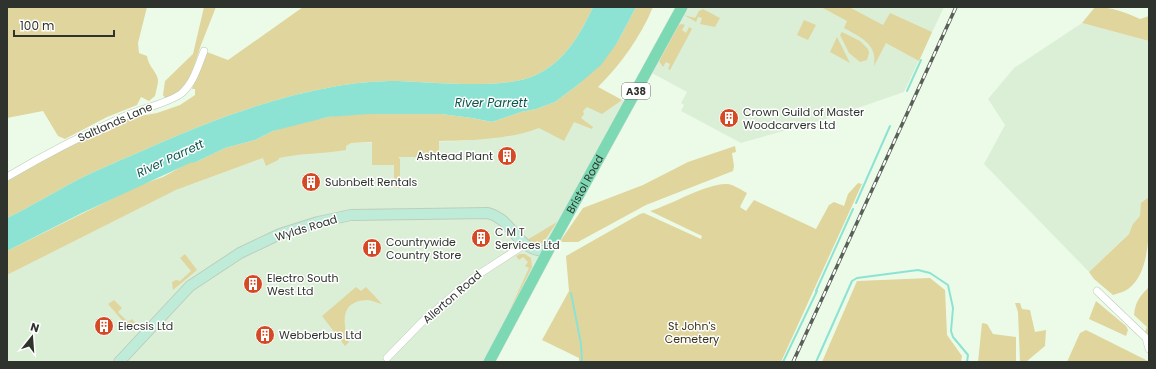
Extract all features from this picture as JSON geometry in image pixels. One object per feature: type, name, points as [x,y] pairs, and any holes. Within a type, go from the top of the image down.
[{"type":"main road","name":"Bristol Road","points":[[490,362],[548,251],[682,7]]},
{"type":"street","name":"Saltlands Lane","points":[[7,177],[90,132],[125,116],[172,100],[180,95],[192,80],[204,51]]},
{"type":"street","name":"Wylds Road","points":[[119,362],[190,286],[210,272],[257,244],[318,222],[364,214],[488,213],[499,216],[524,245]]},
{"type":"street","points":[[524,245],[536,251],[548,251]]},
{"type":"street","name":"Allerton Road","points":[[387,358],[421,323],[486,267],[524,245]]},
{"type":"street","points":[[1097,291],[1146,338],[1149,349]]},
{"type":"shaded area","points":[[686,7],[944,7],[904,92],[826,119],[741,143],[681,111],[684,105],[681,103],[687,92],[648,71]]},
{"type":"shaded area","points":[[1082,23],[1149,41],[1149,228],[1140,223],[1089,272],[984,164],[1005,125],[988,99],[1014,68]]},
{"type":"shaded area","points":[[598,87],[626,102],[483,362],[7,362],[7,275],[176,190],[263,158],[351,143],[460,141],[509,136]]},
{"type":"green space","points":[[7,7],[147,7],[138,43],[139,53],[147,56],[158,80],[155,96],[149,101],[141,97],[137,105],[107,117],[65,139],[58,136],[43,111],[7,118]]},
{"type":"green space","points":[[204,7],[216,7],[190,77],[180,90],[165,98],[163,95],[165,81],[193,54]]},
{"type":"green space","points":[[303,7],[593,7],[577,37],[563,55],[536,75],[522,80],[487,84],[397,81],[364,82],[307,92],[281,99],[232,114],[183,133],[79,179],[7,218],[7,181],[75,143],[129,118],[157,113],[180,105],[195,95],[195,89],[192,89],[193,85],[207,52],[228,60]]},
{"type":"green space","points":[[636,7],[653,7],[636,40],[598,87],[622,100],[602,114],[587,107],[583,111],[584,114],[581,118],[593,127],[592,129],[574,122],[564,141],[539,128],[516,135],[503,137],[463,141],[439,141],[439,153],[418,153],[418,157],[398,157],[400,159],[400,188],[394,188],[394,165],[372,165],[372,142],[351,143],[346,146],[346,150],[279,158],[266,166],[263,158],[176,190],[7,275],[7,251],[140,185],[163,177],[190,162],[196,162],[225,148],[255,140],[273,131],[299,123],[347,114],[441,114],[492,122],[555,102],[579,84],[617,43]]},
{"type":"green space","points":[[821,7],[849,7],[883,25],[890,13],[932,32],[919,61],[886,43],[874,66],[875,58],[873,52],[866,42],[862,38],[844,28],[847,21]]},
{"type":"green space","points":[[1095,7],[1118,10],[1140,19],[1149,16],[1149,41],[1082,23]]},
{"type":"green space","points":[[703,9],[720,18],[715,27],[700,24],[702,18],[698,17],[696,22],[684,15],[695,18],[699,11]]},
{"type":"green space","points":[[804,20],[816,25],[808,40],[797,35]]},
{"type":"green space","points":[[678,25],[685,25],[682,30],[686,33],[689,27],[692,29],[670,70],[668,69],[670,64],[666,62],[663,67],[659,61]]},
{"type":"green space","points":[[842,32],[860,41],[868,49],[869,53],[867,60],[860,62],[849,53],[840,35]]},
{"type":"green space","points":[[837,37],[850,63],[830,52]]},
{"type":"green space","points":[[735,146],[736,152],[732,153],[734,166],[733,171],[646,205],[578,242],[562,242],[561,240],[583,208],[643,185],[688,162]]},
{"type":"green space","name":"St John's Cemetery","points":[[858,183],[862,184],[781,362],[579,362],[579,358],[542,340],[569,291],[566,256],[640,214],[644,213],[701,239],[702,236],[650,211],[709,187],[729,184],[747,193],[740,207],[746,211],[754,200],[816,229],[829,205],[834,202],[844,206],[848,194]]},
{"type":"green space","points":[[1149,197],[1148,247],[1141,271],[1136,281],[1128,289],[1113,295],[1094,279],[1089,272],[1129,234],[1133,224],[1140,216],[1141,203]]},
{"type":"green space","points":[[557,222],[543,243],[536,245],[527,240]]},
{"type":"green space","points":[[185,254],[197,270],[173,290],[172,282],[176,280],[180,281],[191,271],[180,258]]},
{"type":"green space","points":[[525,254],[531,258],[532,267],[501,329],[529,268],[525,266],[528,262],[523,257],[519,260],[516,256]]},
{"type":"green space","points":[[930,278],[945,290],[947,335],[962,356],[961,362],[822,362],[857,281]]},
{"type":"green space","points":[[356,287],[361,291],[366,287],[382,304],[371,300],[358,301],[347,309],[345,315],[345,328],[349,342],[345,346],[322,316]]},
{"type":"green space","points":[[1149,287],[1149,336],[1145,332],[1147,327],[1134,315],[1138,300]]},
{"type":"green space","points":[[114,300],[122,308],[118,312],[128,322],[132,319],[138,326],[134,331],[128,325],[127,326],[108,304]]},
{"type":"green space","points":[[1096,301],[1126,326],[1128,330],[1126,336],[1089,319]]},
{"type":"green space","points":[[1015,303],[1020,303],[1022,309],[1030,310],[1035,332],[1046,330],[1045,346],[1026,362],[1020,362],[1018,312]]},
{"type":"green space","points":[[982,323],[987,324],[993,334],[1016,337],[1016,362],[978,362]]},
{"type":"green space","points":[[1086,330],[1149,362],[1067,362],[1080,333]]},
{"type":"water","name":"River Parrett","points":[[593,7],[636,7],[617,43],[601,65],[555,102],[492,122],[441,114],[369,114],[328,117],[273,131],[255,140],[225,148],[196,162],[190,163],[82,213],[7,251],[7,218],[86,176],[183,133],[256,106],[307,92],[364,82],[397,81],[487,84],[522,80],[536,75],[546,69],[563,55],[577,37]]},
{"type":"waterway","points":[[907,91],[921,60]]},
{"type":"waterway","points":[[856,203],[890,126]]},
{"type":"waterway","points":[[816,291],[853,209]]},
{"type":"waterway","points":[[816,362],[852,281],[857,278],[918,270],[930,273],[948,285],[953,308],[951,331],[953,337],[968,355],[967,362]]},
{"type":"waterway","points":[[783,362],[817,291]]},
{"type":"waterway","points":[[571,293],[581,344],[582,362]]},
{"type":"railway","points":[[793,362],[956,7]]},
{"type":"place","name":"Crown Guild of Master Woodcarvers Ltd","points":[[729,118]]},
{"type":"place","name":"Ashtead Plant","points":[[507,156]]},
{"type":"place","name":"Subnbelt Rentals","points":[[311,182]]},
{"type":"place","name":"C M T Services Ltd","points":[[481,238]]},
{"type":"place","name":"Countrywide Country Store","points":[[372,248]]},
{"type":"place","name":"Electro South West Ltd","points":[[253,284]]},
{"type":"place","name":"Elecsis Ltd","points":[[104,326]]},
{"type":"place","name":"Webberbus Ltd","points":[[265,335]]}]
